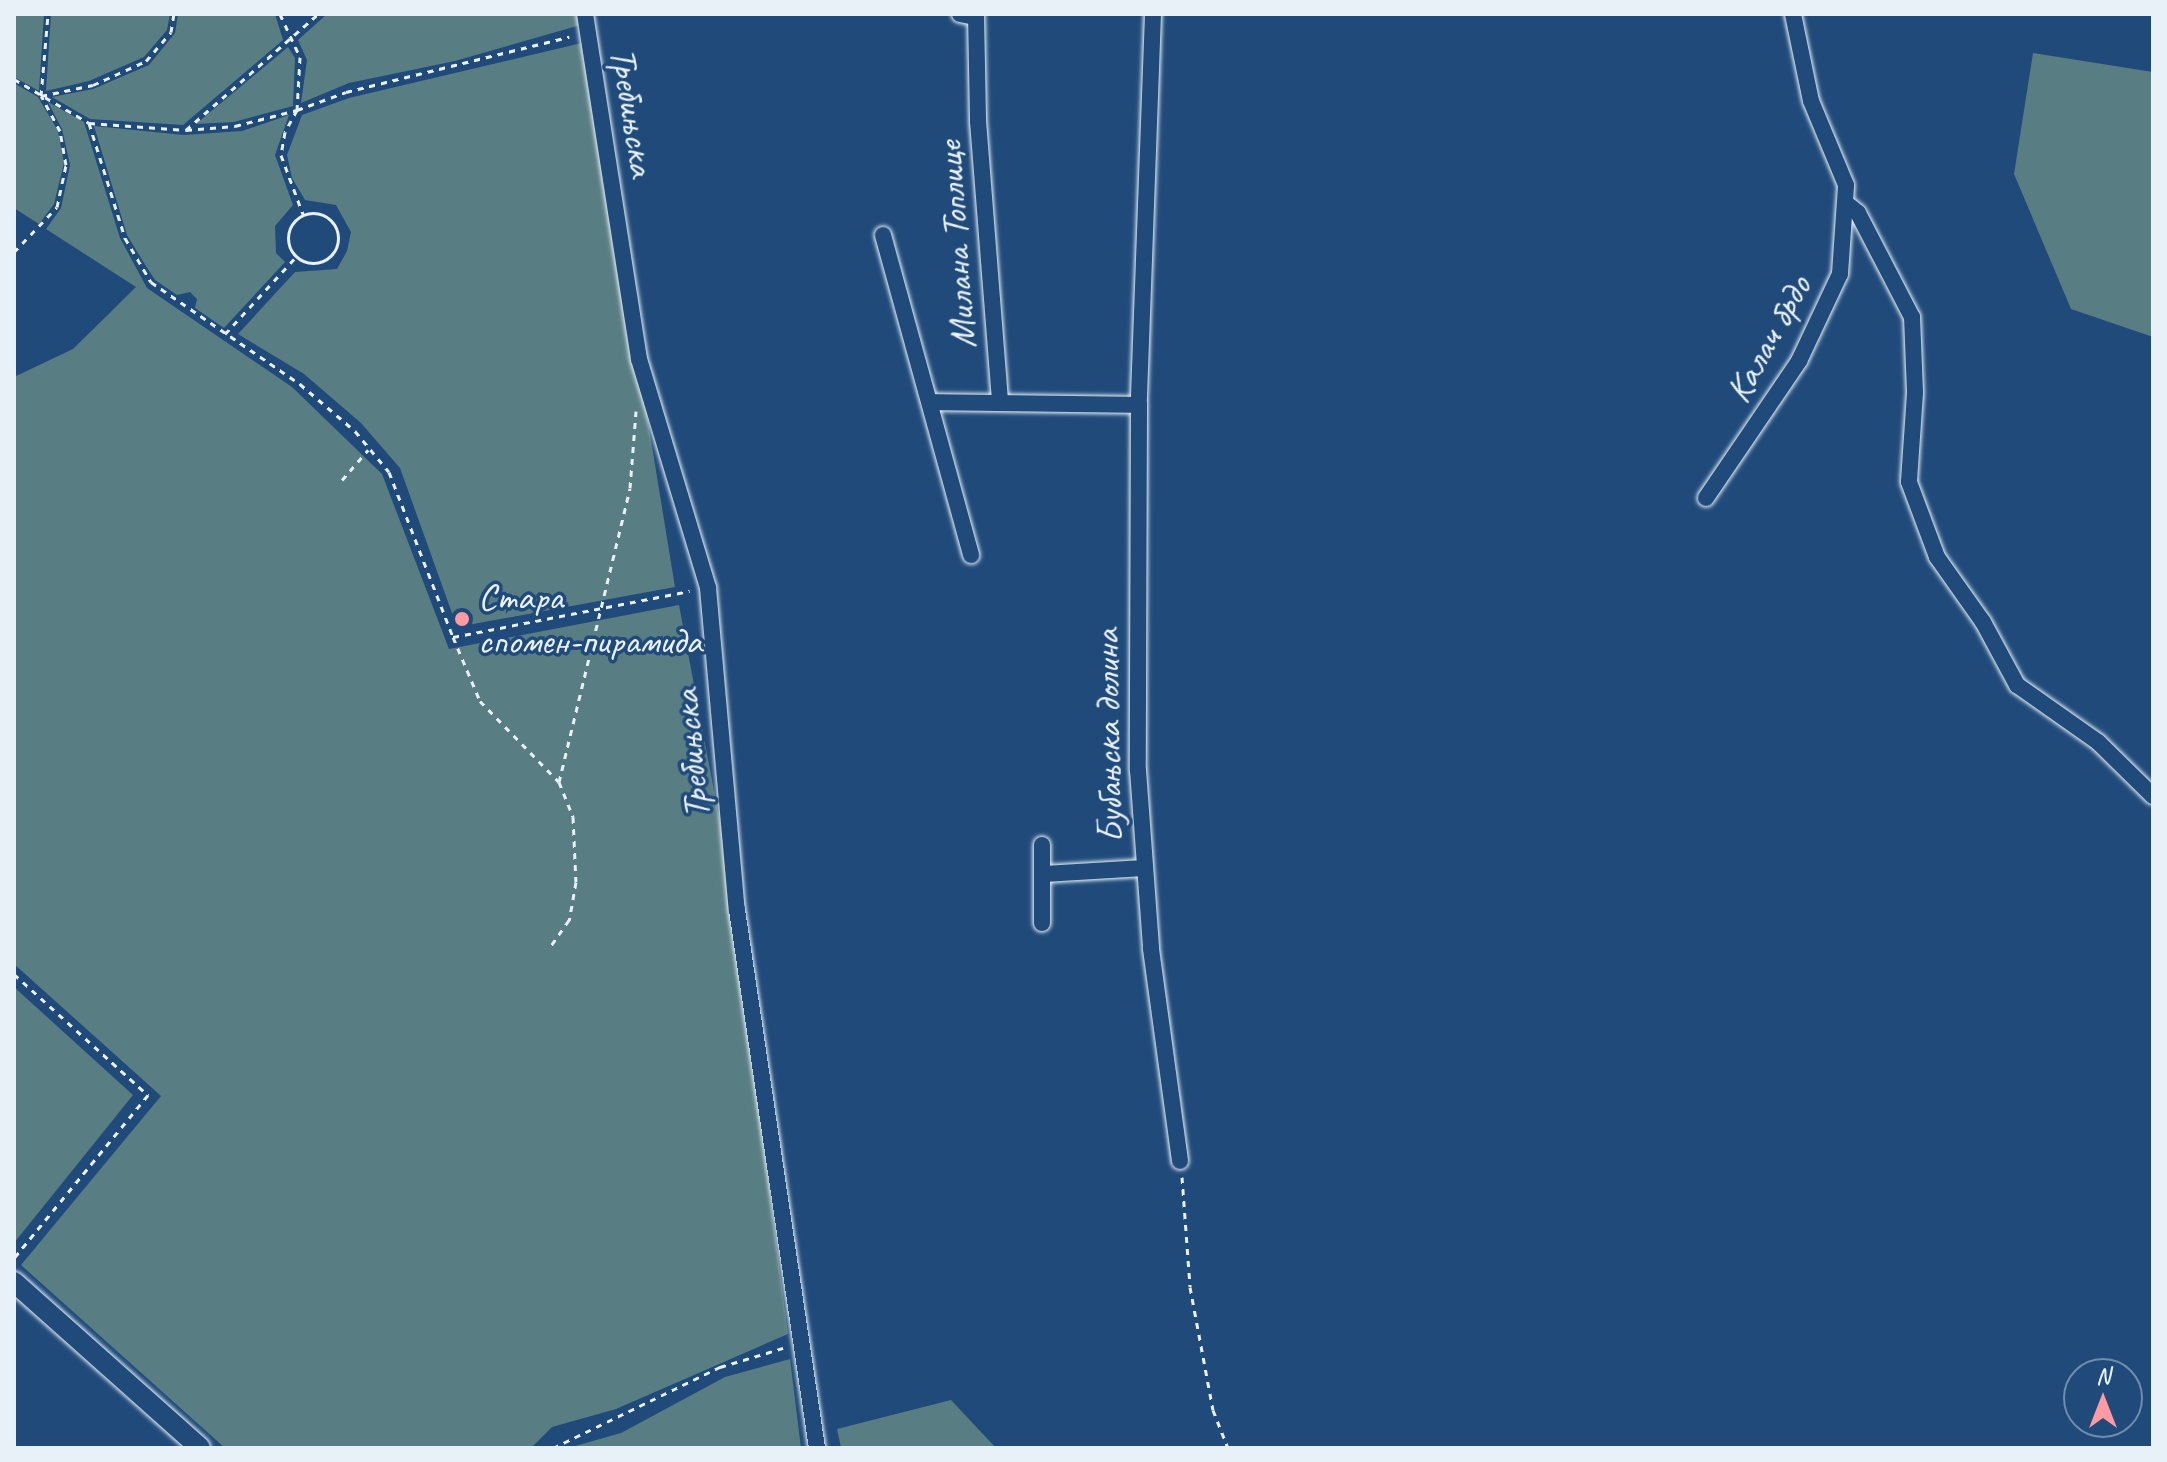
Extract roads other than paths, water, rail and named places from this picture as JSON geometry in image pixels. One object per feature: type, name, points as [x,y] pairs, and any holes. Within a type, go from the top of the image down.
[{"type":"street","name":"Требињска","points":[[585,14],[639,359],[708,588],[737,910],[817,1448]]},
{"type":"street","name":"Бубањска долина","points":[[1153,14],[1139,405],[1138,770],[1144,868],[1180,1161]]},
{"type":"street","name":"Калач брдо","points":[[1706,498],[1761,421],[1831,300],[1840,274],[1847,204],[1843,172],[1811,101],[1793,14]]},
{"type":"street","name":"Милана Топлице","points":[[930,402],[1000,401],[971,15]]},
{"type":"street","points":[[1847,204],[1858,213],[1912,317],[1915,393],[1909,482],[1937,557],[1983,622],[2017,685],[2098,742],[2153,796]]},
{"type":"street","name":"Милана Топлице","points":[[883,235],[971,555]]},
{"type":"street","points":[[1000,401],[1139,405]]},
{"type":"street","points":[[1042,845],[1042,923]]},
{"type":"street","points":[[1044,874],[1144,868]]},
{"type":"street","points":[[14,1282],[200,1448]]},
{"type":"place","name":"Стара спомен-пирамида","points":[[462,619]]}]
